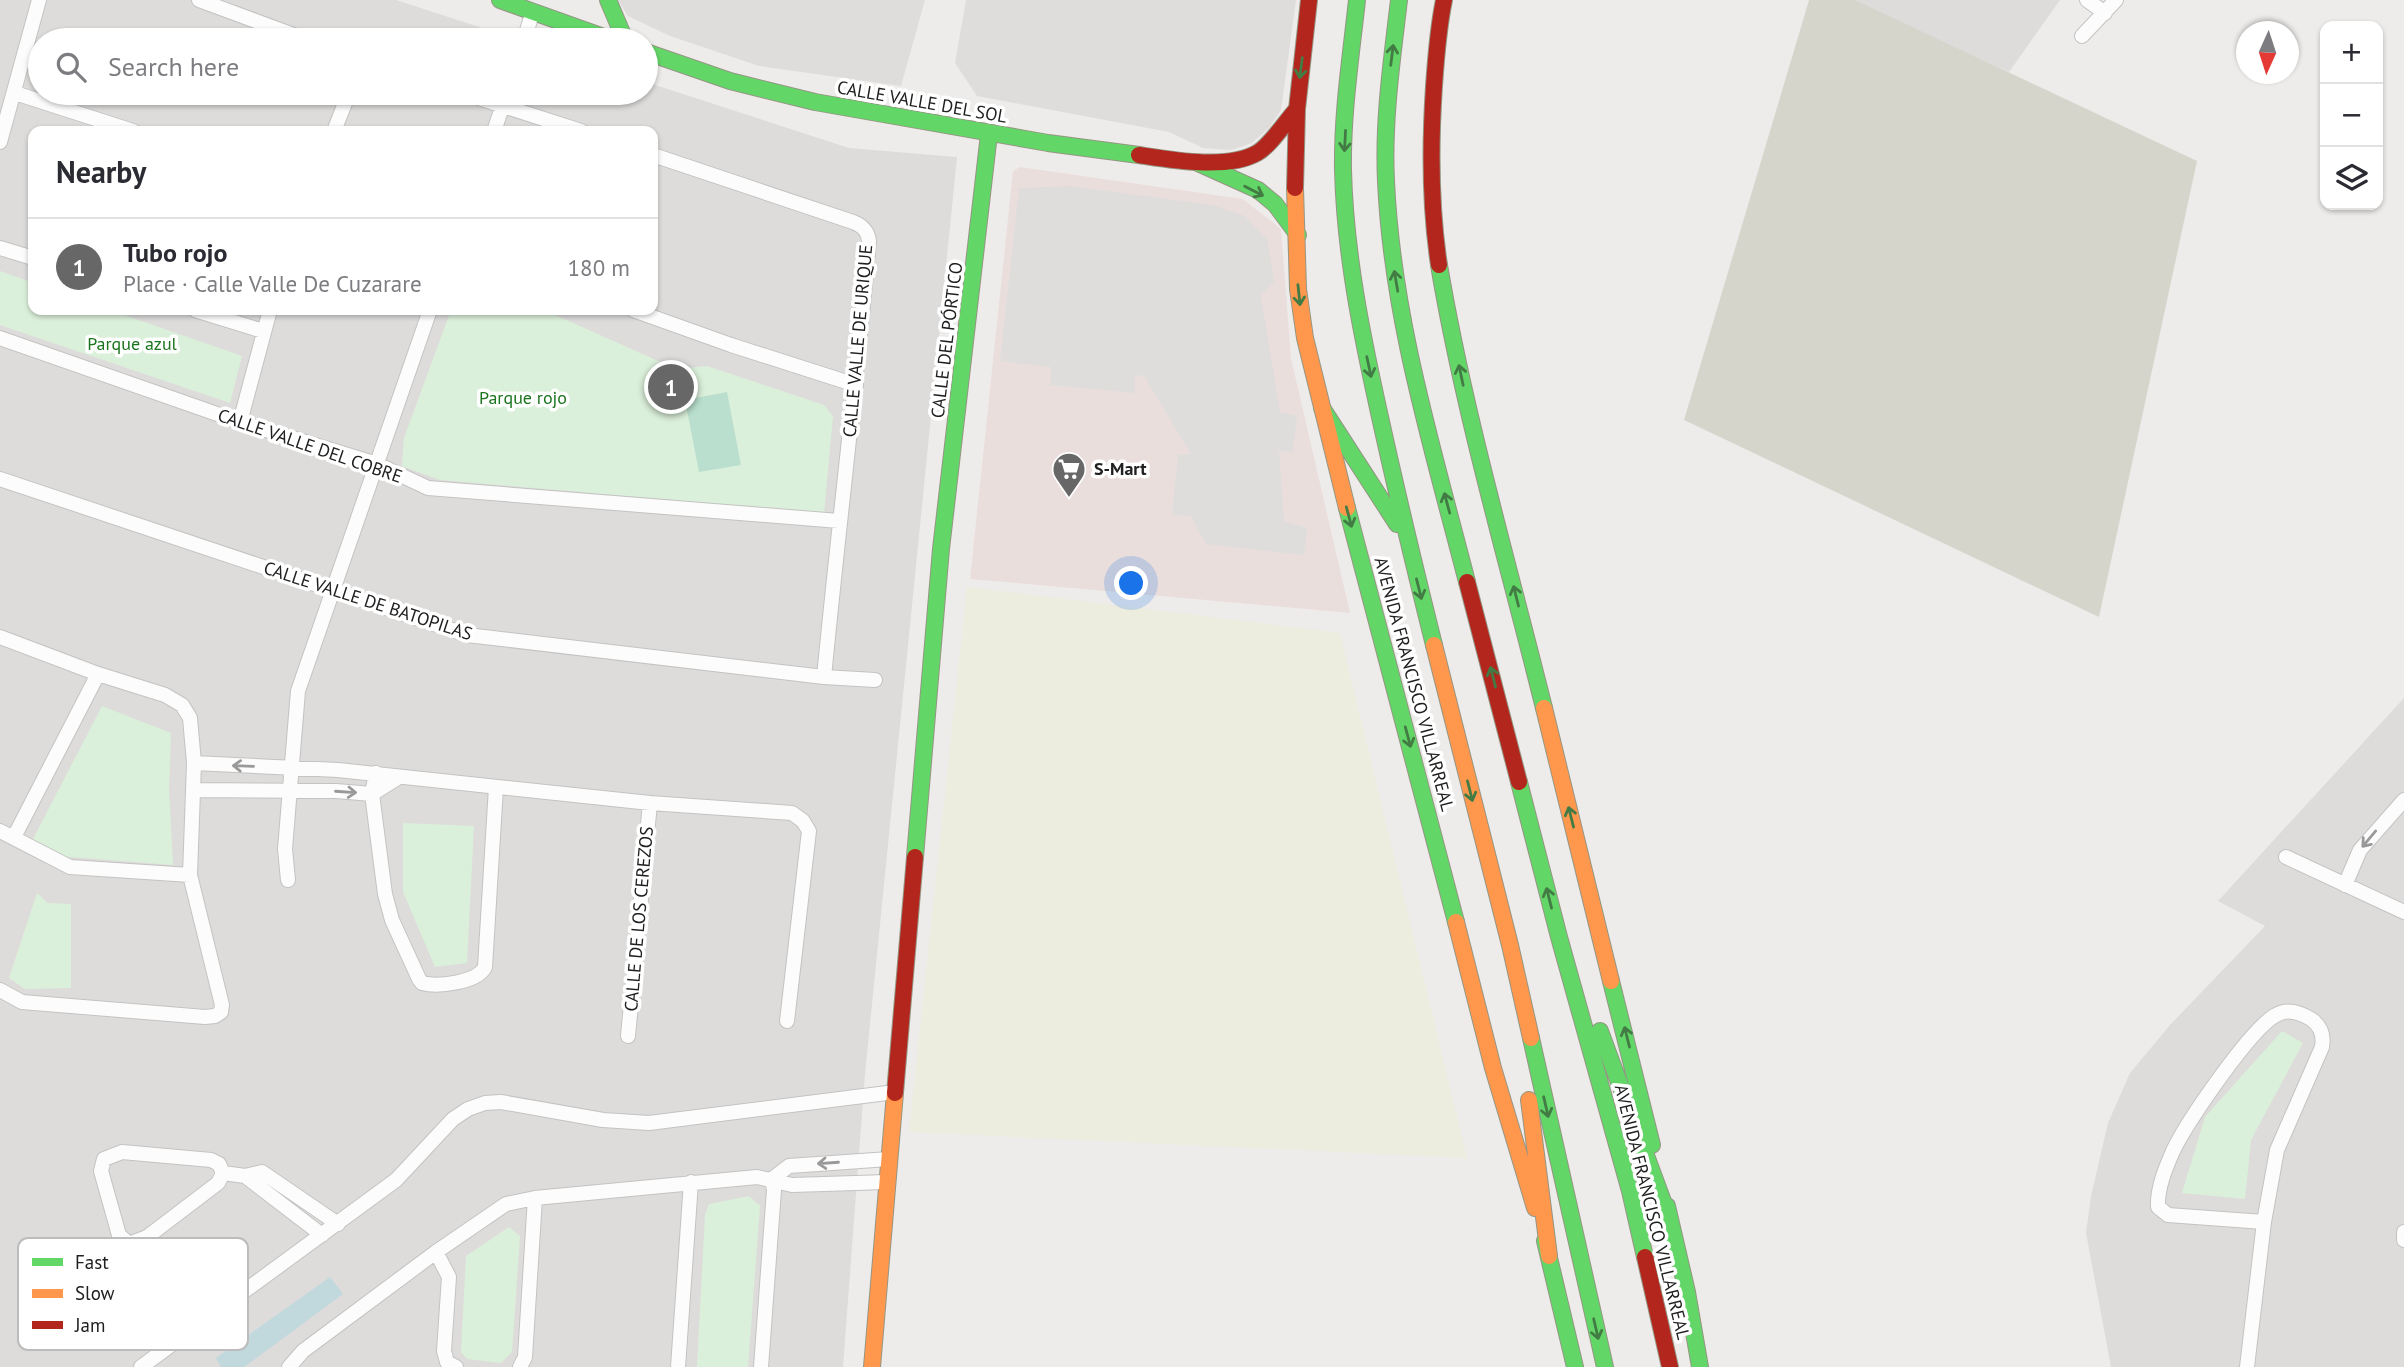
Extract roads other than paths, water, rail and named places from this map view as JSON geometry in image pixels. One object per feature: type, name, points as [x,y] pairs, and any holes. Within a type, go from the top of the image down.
[{"type":"main road","points":[[500,0],[535,6],[585,28]]},
{"type":"main road","points":[[608,0],[620,28]]},
{"type":"main road","name":"AVENIDA FRANCISCO VILLARREAL","points":[[1309,0],[1297,109],[1296,173],[1298,289],[1305,338],[1493,1068],[1549,1256],[1575,1367]]},
{"type":"main road","name":"AVENIDA FRANCISCO VILLARREAL","points":[[1357,0],[1348,80],[1343,169],[1350,259],[1362,334],[1407,538],[1510,945],[1605,1367]]},
{"type":"main road","name":"AVENIDA FRANCISCO VILLARREAL","points":[[1399,0],[1388,89],[1387,179],[1395,277],[1408,353],[1559,937],[1630,1191],[1670,1367]]},
{"type":"main road","name":"AVENIDA FRANCISCO VILLARREAL","points":[[1444,0],[1438,27],[1432,122],[1433,226],[1447,311],[1465,395],[1628,1042],[1687,1292],[1700,1367]]},
{"type":"main road","name":"CALLE VALLE DEL SOL","points":[[658,56],[768,92],[989,134],[1198,163],[1244,158],[1259,152],[1297,109]]},
{"type":"main road","name":"CALLE DEL PÓRTICO","points":[[872,1367],[942,550],[989,134]]},
{"type":"main road","name":"CALLE VALLE DEL SOL","points":[[1198,163],[1236,183],[1258,190],[1275,204],[1298,235]]},
{"type":"main road","points":[[1322,408],[1407,538]]},
{"type":"main road","points":[[1559,937],[1610,1054],[1671,1223]]},
{"type":"main road","points":[[1510,945],[1549,1256]]},
{"type":"street","points":[[31,28],[38,0]]},
{"type":"street","points":[[200,0],[275,28]]},
{"type":"street","points":[[2087,0],[2105,13]]},
{"type":"street","points":[[2082,36],[2116,0]]},
{"type":"street","points":[[528,28],[535,6]]},
{"type":"street","points":[[0,142],[28,40]]},
{"type":"street","points":[[15,93],[28,97]]},
{"type":"street","points":[[52,105],[117,126]]},
{"type":"street","points":[[336,126],[344,105]]},
{"type":"street","points":[[496,126],[503,105]]},
{"type":"street","points":[[519,105],[569,126]]},
{"type":"street","name":"CALLE VALLE DE URIQUE","points":[[658,157],[853,222],[865,229],[869,241],[824,677]]},
{"type":"street","points":[[0,248],[28,256]]},
{"type":"street","points":[[211,315],[263,331]]},
{"type":"street","points":[[240,422],[268,315]]},
{"type":"street","points":[[288,880],[285,849],[298,691],[428,315]]},
{"type":"street","points":[[647,315],[856,385]]},
{"type":"street","name":"CALLE VALLE DEL COBRE","points":[[0,338],[240,422],[377,464],[428,488],[839,521]]},
{"type":"street","name":"CALLE VALLE DE BATOPILAS","points":[[0,479],[467,635],[824,677],[875,680]]},
{"type":"street","points":[[0,637],[98,674],[165,695],[182,705],[190,718],[194,763],[190,875],[222,1004],[221,1012],[205,1017],[22,1002],[0,990]]},
{"type":"street","points":[[14,837],[98,674]]},
{"type":"street","name":"CALLE DE LOS CEREZOS","points":[[194,763],[293,766],[650,803],[792,813],[801,818],[808,831],[787,1021]]},
{"type":"street","points":[[376,774],[372,794],[385,894],[392,920],[419,979],[422,983],[431,985],[473,979],[483,972],[485,967],[496,787]]},
{"type":"street","points":[[193,790],[372,794],[399,778]]},
{"type":"street","points":[[2345,885],[2360,850],[2404,800]]},
{"type":"street","name":"CALLE DE LOS CEREZOS","points":[[628,1036],[650,803]]},
{"type":"street","points":[[0,831],[70,867],[190,875]]},
{"type":"street","points":[[2286,857],[2404,912]]},
{"type":"street","points":[[2247,1367],[2264,1222],[2277,1150],[2322,1047],[2323,1038],[2316,1023],[2300,1013],[2275,1015],[2255,1032],[2197,1111],[2174,1150],[2157,1196],[2158,1207],[2168,1215],[2264,1222]]},
{"type":"street","points":[[248,1289],[396,1180],[453,1119],[468,1109],[485,1103],[501,1102],[603,1120],[649,1122],[895,1093]]},
{"type":"street","points":[[122,1238],[119,1235],[101,1171],[100,1155],[122,1152],[211,1160],[219,1164],[223,1173]]},
{"type":"street","points":[[772,1179],[789,1166],[890,1159]]},
{"type":"street","points":[[223,1173],[245,1176],[262,1172],[338,1224]]},
{"type":"street","points":[[144,1238],[218,1183],[223,1173]]},
{"type":"street","points":[[245,1176],[322,1235]]},
{"type":"street","points":[[289,1367],[303,1351],[436,1252],[506,1204],[535,1198],[757,1177],[792,1185],[887,1182]]},
{"type":"street","points":[[761,1367],[774,1190],[772,1179]]},
{"type":"street","points":[[678,1367],[691,1182]]},
{"type":"street","points":[[520,1367],[525,1357],[535,1198]]},
{"type":"street","points":[[2404,1231],[2404,1240]]},
{"type":"street","points":[[436,1252],[449,1277],[444,1351],[447,1362],[456,1367]]},
{"type":"street","points":[[141,1367],[164,1350]]},
{"type":"water","points":[[330,1277],[343,1294],[244,1367],[221,1367],[216,1358],[227,1350],[248,1350],[248,1335]]},
{"type":"place","name":"Tubo rojo","points":[[671,387]]},
{"type":"place","name":"S-Mart","points":[[1069,499]]},
{"type":"park label","name":"Parque azul","points":[[132,344]]},
{"type":"park label","name":"Parque rojo","points":[[523,398]]}]
